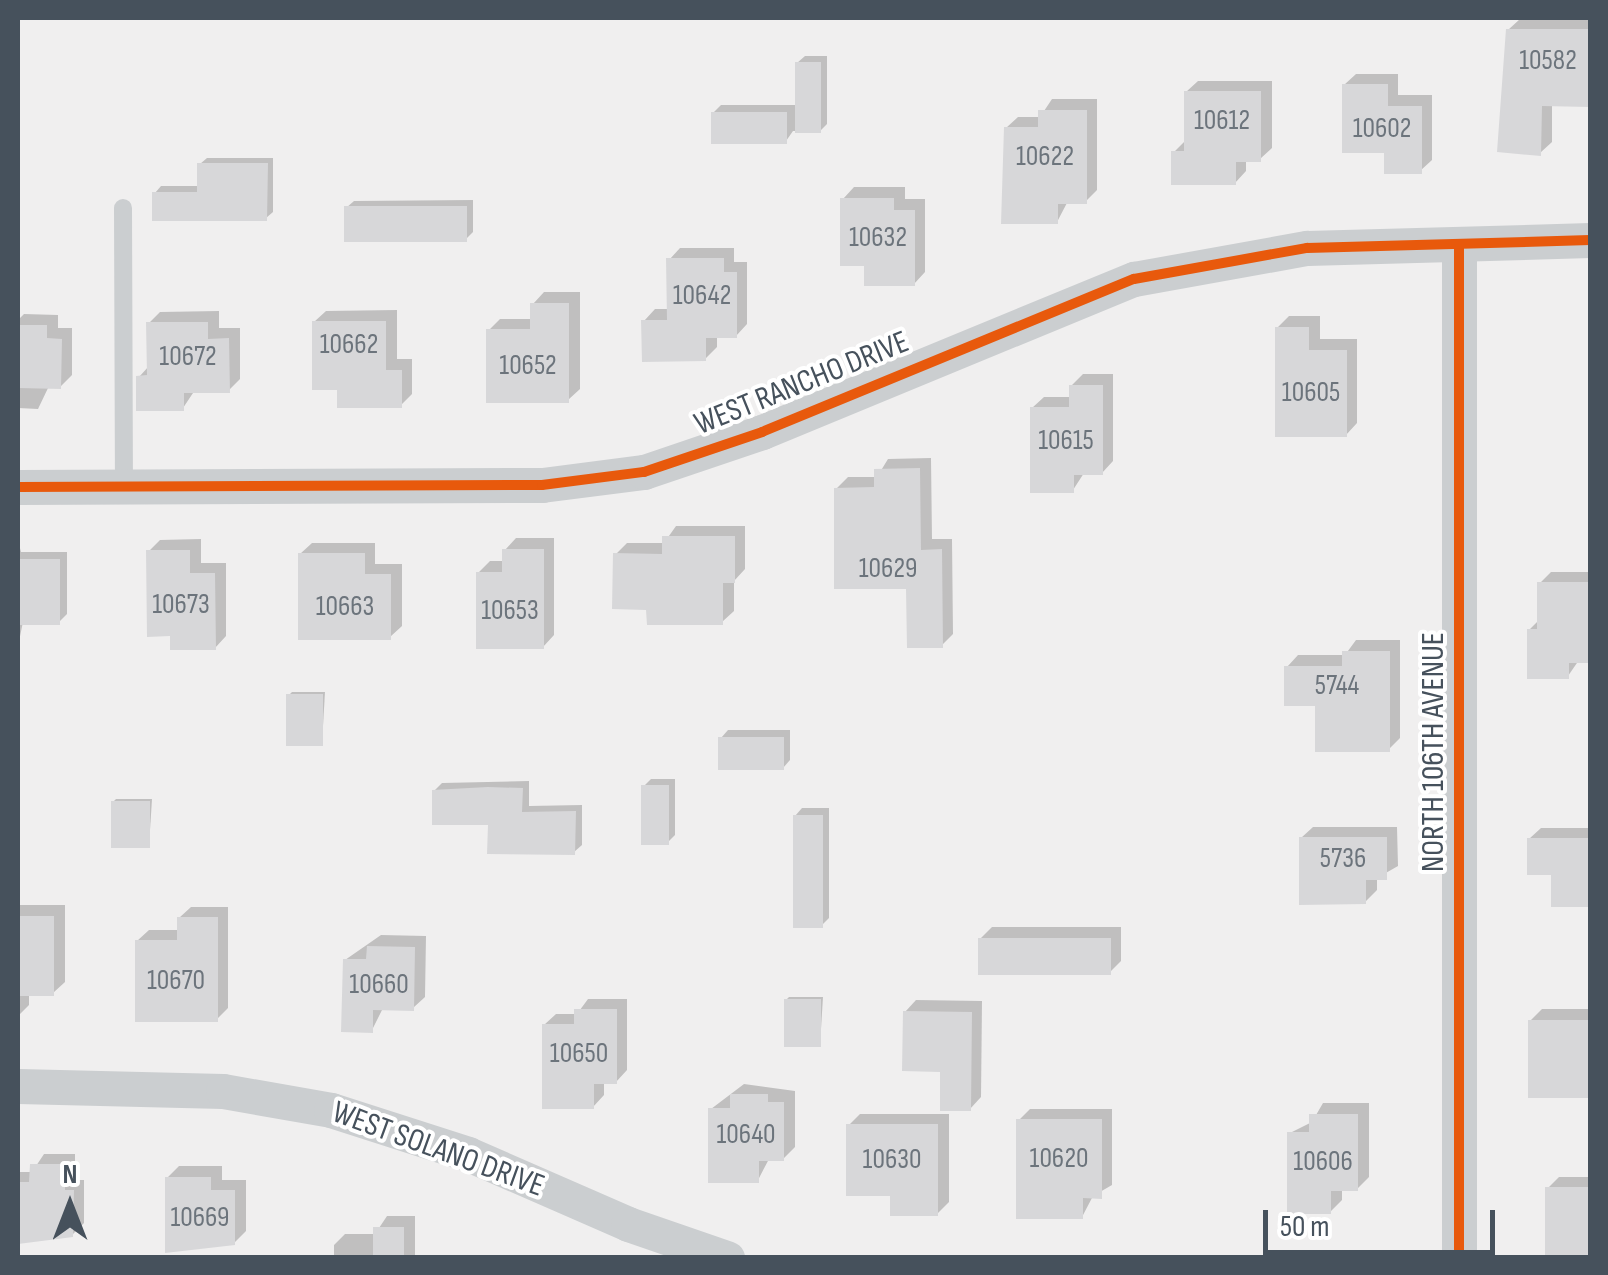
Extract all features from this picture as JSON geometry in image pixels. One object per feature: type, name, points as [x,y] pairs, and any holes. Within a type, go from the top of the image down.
[{"type":"street","name":"WEST RANCHO DRIVE","points":[[18,486],[542,486],[644,472],[762,432],[1134,279],[1307,248],[1458,247],[1590,240]]},
{"type":"street","name":"NORTH 106TH AVENUE","points":[[1458,247],[1458,1258]]},
{"type":"street","name":"WEST SOLANO DRIVE","points":[[18,1086],[223,1091],[331,1110],[468,1154],[628,1224],[727,1258]]},
{"type":"lane","points":[[123,208],[124,486]]},
{"type":"building","points":[[1506,29],[1590,29],[1590,107],[1542,106],[1541,156],[1497,152]]},
{"type":"building","points":[[795,62],[821,62],[821,133],[795,133]]},
{"type":"building","points":[[1342,84],[1388,84],[1388,106],[1422,106],[1422,174],[1384,174],[1384,153],[1342,153]]},
{"type":"building","points":[[1184,91],[1261,91],[1261,162],[1236,162],[1236,185],[1171,185],[1171,151],[1184,151]]},
{"type":"building","points":[[1038,110],[1087,110],[1087,204],[1058,204],[1058,224],[1001,224],[1004,127],[1038,127]]},
{"type":"building","points":[[711,112],[787,112],[787,144],[711,144]]},
{"type":"building","points":[[197,163],[268,163],[267,221],[152,221],[152,192],[197,192]]},
{"type":"building","points":[[840,198],[894,198],[894,210],[915,210],[915,286],[864,286],[864,266],[840,266]]},
{"type":"building","points":[[344,206],[467,206],[467,242],[344,242]]},
{"type":"building","points":[[666,258],[724,258],[724,272],[737,272],[737,338],[706,338],[706,361],[642,362],[641,320],[667,320]]},
{"type":"building","points":[[530,303],[569,303],[569,403],[486,403],[486,329],[530,329]]},
{"type":"building","points":[[312,321],[386,321],[386,370],[402,370],[402,408],[337,408],[337,390],[312,390]]},
{"type":"building","points":[[146,322],[208,322],[208,339],[229,338],[230,393],[184,393],[184,411],[136,411],[136,376],[147,375]]},
{"type":"building","points":[[18,325],[47,325],[47,338],[62,339],[61,389],[18,388]]},
{"type":"building","points":[[1275,327],[1309,327],[1309,350],[1347,350],[1347,437],[1275,437]]},
{"type":"building","points":[[1069,385],[1103,385],[1103,475],[1074,475],[1074,493],[1030,493],[1030,407],[1069,407]]},
{"type":"building","points":[[920,468],[921,550],[942,549],[943,648],[907,648],[906,589],[834,589],[834,488],[874,487],[874,469]]},
{"type":"building","points":[[662,536],[735,536],[735,583],[723,583],[723,625],[647,625],[646,610],[612,609],[613,553],[662,554]]},
{"type":"building","points":[[502,549],[544,549],[544,649],[476,649],[476,572],[502,572]]},
{"type":"building","points":[[146,550],[190,550],[190,573],[215,573],[216,650],[170,650],[170,636],[147,637]]},
{"type":"building","points":[[298,553],[365,553],[365,574],[391,574],[391,640],[298,640]]},
{"type":"building","points":[[18,559],[60,559],[60,625],[18,625]]},
{"type":"building","points":[[1537,582],[1590,582],[1590,663],[1569,663],[1569,679],[1527,679],[1527,629],[1537,629]]},
{"type":"building","points":[[1342,651],[1390,651],[1390,752],[1315,752],[1315,706],[1284,706],[1284,666],[1342,666]]},
{"type":"building","points":[[286,694],[323,694],[323,746],[286,746]]},
{"type":"building","points":[[718,737],[784,737],[784,770],[718,770]]},
{"type":"building","points":[[641,785],[669,785],[669,845],[641,845]]},
{"type":"building","points":[[523,788],[522,812],[576,811],[575,855],[487,854],[488,825],[432,825],[432,790]]},
{"type":"building","points":[[111,801],[150,801],[150,848],[111,848]]},
{"type":"building","points":[[793,815],[823,815],[823,928],[793,928]]},
{"type":"building","points":[[1299,837],[1387,837],[1387,880],[1366,880],[1366,904],[1299,905]]},
{"type":"building","points":[[1527,838],[1590,838],[1590,907],[1551,907],[1551,875],[1527,875]]},
{"type":"building","points":[[18,916],[54,916],[54,996],[18,996]]},
{"type":"building","points":[[177,917],[218,917],[218,1022],[135,1022],[135,940],[177,940]]},
{"type":"building","points":[[978,938],[1111,938],[1111,975],[978,975]]},
{"type":"building","points":[[367,946],[415,947],[414,1011],[373,1010],[373,1033],[341,1032],[343,959],[366,959]]},
{"type":"building","points":[[784,999],[821,999],[821,1047],[784,1047]]},
{"type":"building","points":[[574,1009],[617,1009],[617,1084],[594,1084],[594,1109],[542,1109],[542,1024],[574,1024]]},
{"type":"building","points":[[903,1011],[972,1012],[971,1111],[940,1111],[940,1072],[902,1071]]},
{"type":"building","points":[[1528,1020],[1590,1020],[1590,1098],[1528,1098]]},
{"type":"building","points":[[730,1094],[768,1094],[768,1102],[784,1102],[784,1161],[759,1161],[759,1183],[708,1183],[708,1108],[730,1108]]},
{"type":"building","points":[[1309,1114],[1358,1114],[1358,1191],[1331,1191],[1331,1214],[1287,1214],[1287,1132],[1309,1132]]},
{"type":"building","points":[[1016,1119],[1102,1119],[1102,1199],[1083,1198],[1083,1219],[1016,1219]]},
{"type":"building","points":[[846,1124],[938,1124],[938,1216],[890,1216],[890,1196],[846,1196]]},
{"type":"building","points":[[30,1164],[65,1164],[65,1190],[74,1190],[73,1237],[18,1244],[18,1182],[29,1182]]},
{"type":"building","points":[[165,1177],[211,1177],[211,1190],[235,1190],[235,1245],[165,1253]]},
{"type":"building","points":[[1545,1187],[1590,1187],[1590,1258],[1545,1258]]},
{"type":"building","points":[[373,1227],[404,1227],[404,1258],[373,1258]]},
{"type":"cycle path","points":[[18,487],[542,485],[644,472],[762,432],[1134,279],[1307,248],[1590,240]]},
{"type":"cycle path","points":[[1459,247],[1459,1258]]}]
